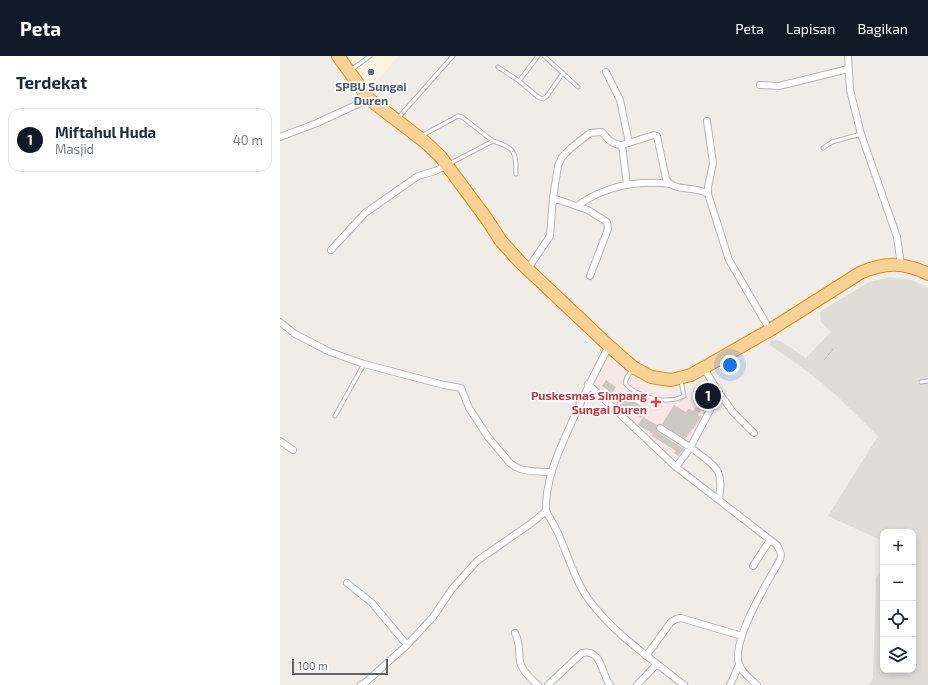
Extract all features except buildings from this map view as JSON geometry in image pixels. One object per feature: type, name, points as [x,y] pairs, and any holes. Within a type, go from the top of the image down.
[{"type":"highway","points":[[338,56],[369,99],[433,149],[447,165],[501,241],[527,270],[633,367],[651,377],[671,380],[691,375],[770,330],[860,273],[874,267],[894,264],[920,270],[928,274]]},
{"type":"street","points":[[848,56],[850,90],[861,134],[897,237],[901,265]]},
{"type":"street","points":[[760,85],[779,86],[848,69]]},
{"type":"street","points":[[606,72],[620,100],[629,143]]},
{"type":"street","points":[[280,137],[318,123],[369,99]]},
{"type":"street","points":[[707,121],[713,163],[708,194],[729,260],[770,330]]},
{"type":"street","points":[[527,270],[550,236],[553,198],[558,166],[562,157],[570,148],[590,133],[602,132],[612,143],[622,145],[649,136],[657,136],[666,178],[671,184]]},
{"type":"street","points":[[622,145],[627,185]]},
{"type":"street","points":[[331,250],[365,213],[418,176],[435,171],[447,165]]},
{"type":"street","points":[[577,206],[587,199],[604,191],[627,185],[657,183],[671,184],[708,194]]},
{"type":"street","points":[[553,198],[588,210],[607,222],[608,226],[590,276]]},
{"type":"street","points":[[280,322],[294,334],[330,352],[364,364],[461,388],[469,408],[488,437],[514,467],[523,470],[552,472]]},
{"type":"street","points":[[609,346],[588,384],[561,444],[546,493],[546,511],[558,532],[570,564],[583,590],[594,605],[611,624],[646,656],[684,685]]},
{"type":"street","points":[[704,368],[719,393],[733,412],[754,433]]},
{"type":"street","points":[[588,384],[676,467],[777,545],[781,555],[755,605],[742,636],[739,644],[739,665],[730,685]]},
{"type":"street","points":[[676,467],[690,448],[719,393]]},
{"type":"street","points":[[660,428],[716,468],[721,485],[719,500]]},
{"type":"street","points":[[280,441],[293,450]]},
{"type":"street","points":[[361,685],[407,645],[433,617],[452,589],[477,561],[533,522],[546,511]]},
{"type":"street","points":[[753,566],[770,540]]},
{"type":"street","points":[[348,583],[372,602],[407,645]]},
{"type":"street","points":[[646,656],[671,622],[676,619],[681,618],[742,636]]},
{"type":"street","points":[[515,633],[520,644],[520,664],[528,676],[538,685]]},
{"type":"street","points":[[548,685],[582,653],[587,652],[591,653],[604,668],[610,685]]},
{"type":"street","points":[[637,685],[657,664]]},
{"type":"street","points":[[739,665],[757,685]]},
{"type":"lane","points":[[349,72],[370,56]]},
{"type":"lane","points":[[396,120],[453,56]]},
{"type":"lane","points":[[519,81],[538,56]]},
{"type":"lane","points":[[544,56],[578,87]]},
{"type":"lane","points":[[498,67],[519,81],[538,97],[543,99],[547,96],[563,73]]},
{"type":"lane","points":[[419,137],[458,116],[462,117],[493,141],[510,148],[515,154],[516,174]]},
{"type":"lane","points":[[823,148],[832,142],[861,134]]},
{"type":"lane","points":[[447,165],[493,141]]},
{"type":"lane","points":[[335,416],[364,364]]},
{"type":"lane","points":[[633,367],[626,380],[626,385],[631,389],[651,398],[665,400],[684,396],[680,378]]},
{"type":"lane","points":[[921,382],[928,381]]},
{"type":"path","points":[[824,360],[833,349]]},
{"type":"shaded area","name":"SPBU Sungai Duren","points":[[344,56],[399,56],[370,88]]},
{"type":"shaded area","points":[[889,277],[911,280],[928,288],[928,685],[869,685],[873,678],[876,578],[880,571],[880,673],[916,673],[916,529],[880,529],[880,540],[828,516],[878,436],[836,395],[812,375],[770,345],[771,340],[782,342],[806,358],[831,332],[821,322],[820,313],[869,282]]},
{"type":"shaded area","name":"Puskesmas Simpang Sungai Duren","points":[[606,356],[628,376],[658,394],[691,392],[707,410],[689,449],[677,464],[597,388],[594,383],[594,377]]},
{"type":"place","name":"SPBU Sungai Duren","points":[[371,72]]},
{"type":"place","name":"Miftahul Huda","points":[[708,396]]},
{"type":"place","name":"Puskesmas Simpang Sungai Duren","points":[[656,402]]}]
